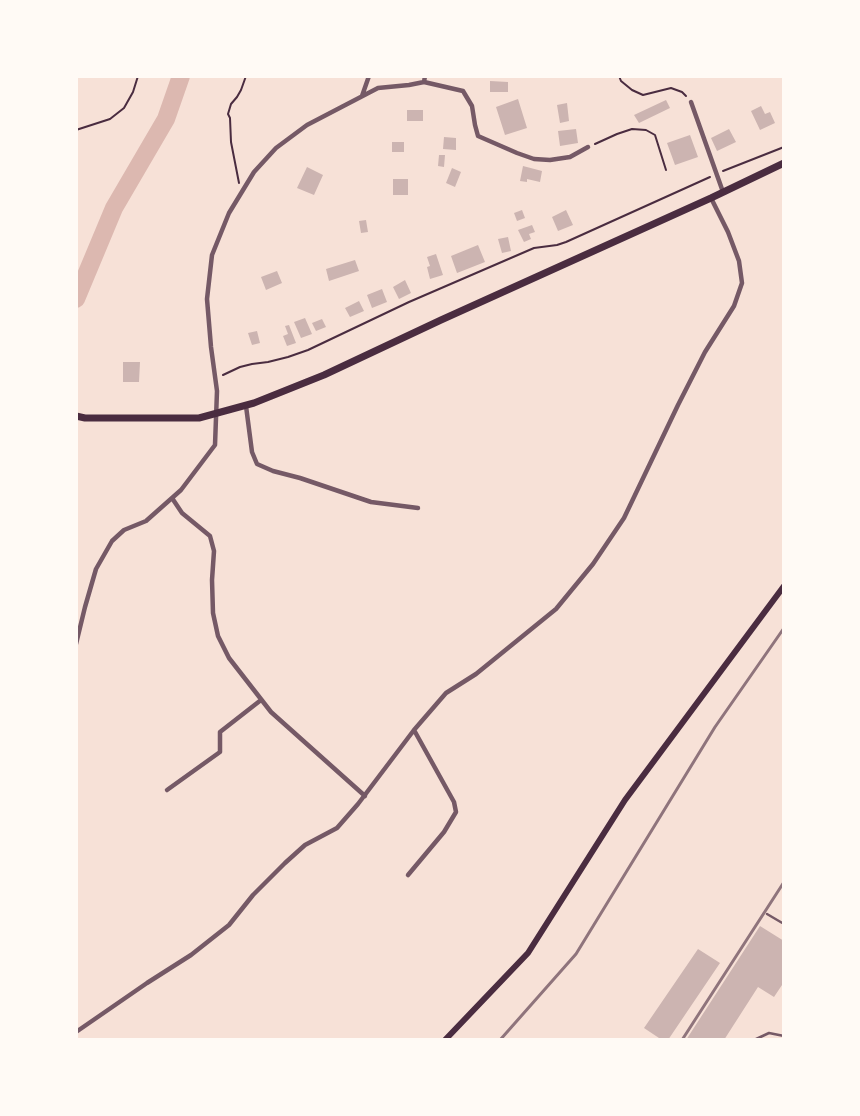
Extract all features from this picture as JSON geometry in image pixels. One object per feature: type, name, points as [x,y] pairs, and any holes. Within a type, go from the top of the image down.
[{"type":"main road","points":[[76,416],[85,418],[199,418],[246,406],[324,375],[784,163]]},
{"type":"main road","points":[[445,1040],[528,953],[625,800],[784,586]]},
{"type":"street","points":[[362,96],[368,76]]},
{"type":"street","points":[[76,644],[96,569],[112,541],[124,530],[146,521],[181,490],[215,445],[217,391],[207,299],[212,255],[229,213],[254,172],[276,148],[307,125],[378,88],[409,85],[425,79],[463,91],[472,106],[478,136],[518,153],[534,159],[550,160],[570,157],[588,147]]},
{"type":"street","points":[[691,102],[723,192]]},
{"type":"street","points":[[76,1032],[191,955],[229,925],[253,895],[305,845],[337,828],[365,796],[414,730],[446,693],[476,674],[556,609],[593,564],[624,518],[705,352],[734,306],[742,282],[737,254],[711,198]]},
{"type":"street","points":[[246,406],[252,452],[257,464],[273,471],[371,502],[418,508]]},
{"type":"street","points":[[172,498],[182,513],[210,536],[214,552],[212,580],[213,613],[218,636],[229,658],[271,712],[365,796]]},
{"type":"street","points":[[167,790],[220,752],[220,732],[261,700]]},
{"type":"street","points":[[408,875],[444,832],[456,812],[454,802],[414,730]]},
{"type":"lane","points":[[767,914],[784,924]]},
{"type":"lane","points":[[754,1040],[769,1033],[784,1036]]},
{"type":"path","points":[[76,130],[110,119],[124,108],[133,92],[138,76]]},
{"type":"path","points":[[240,195],[228,114],[231,104],[241,90],[246,76]]},
{"type":"path","points":[[619,76],[621,81],[632,90],[643,95],[670,88],[682,92],[691,102]]},
{"type":"path","points":[[588,147],[632,129],[646,130],[656,135],[666,170]]},
{"type":"path","points":[[216,378],[240,367],[288,357],[308,350],[436,290],[534,248],[566,242],[717,174],[784,147]]},
{"type":"building","points":[[490,81],[508,82],[508,92],[490,92]]},
{"type":"building","points":[[518,99],[527,128],[505,135],[496,107]]},
{"type":"building","points":[[666,100],[670,108],[639,123],[634,115]]},
{"type":"building","points":[[567,103],[569,121],[560,123],[557,105]]},
{"type":"building","points":[[761,106],[765,114],[770,112],[775,123],[760,130],[751,111]]},
{"type":"building","points":[[407,110],[423,110],[423,121],[407,121]]},
{"type":"building","points":[[576,129],[578,143],[560,146],[558,131]]},
{"type":"building","points":[[729,129],[736,142],[717,151],[711,138]]},
{"type":"building","points":[[690,135],[698,157],[675,165],[667,143]]},
{"type":"building","points":[[444,137],[456,138],[456,150],[443,149]]},
{"type":"building","points":[[392,142],[404,142],[404,152],[392,152]]},
{"type":"building","points":[[439,155],[445,155],[444,167],[438,166]]},
{"type":"building","points":[[523,166],[542,171],[540,182],[527,179],[527,182],[520,181]]},
{"type":"building","points":[[307,167],[323,175],[314,195],[297,188]]},
{"type":"building","points":[[452,168],[461,172],[455,187],[446,183]]},
{"type":"building","points":[[393,179],[408,179],[408,195],[393,195]]},
{"type":"building","points":[[522,210],[525,218],[517,221],[514,213]]},
{"type":"building","points":[[566,210],[573,225],[558,231],[552,217]]},
{"type":"building","points":[[366,220],[368,232],[361,233],[359,221]]},
{"type":"building","points":[[532,225],[535,232],[529,234],[531,239],[524,242],[518,230]]},
{"type":"building","points":[[508,237],[511,251],[502,253],[498,239]]},
{"type":"building","points":[[478,245],[485,262],[457,273],[451,256]]},
{"type":"building","points":[[436,254],[443,275],[430,279],[427,267],[430,266],[427,257]]},
{"type":"building","points":[[355,260],[359,271],[329,281],[326,269]]},
{"type":"building","points":[[277,271],[282,283],[266,290],[261,277]]},
{"type":"building","points":[[405,280],[411,293],[399,299],[393,287]]},
{"type":"building","points":[[382,289],[387,302],[372,308],[367,295]]},
{"type":"building","points":[[359,301],[364,311],[350,317],[345,308]]},
{"type":"building","points":[[305,318],[312,334],[301,338],[294,322]]},
{"type":"building","points":[[322,319],[326,327],[316,331],[312,323]]},
{"type":"building","points":[[289,325],[296,343],[287,346],[283,336],[288,334],[285,326]]},
{"type":"building","points":[[257,331],[260,343],[252,345],[248,333]]},
{"type":"building","points":[[123,362],[140,362],[139,382],[123,382]]},
{"type":"building","points":[[760,926],[784,941],[784,982],[774,997],[758,987],[724,1040],[686,1040]]},
{"type":"building","points":[[698,949],[720,963],[668,1040],[662,1040],[644,1028]]},
{"type":"waterway","points":[[76,299],[114,208],[166,119],[181,76]]},
{"type":"railway","points":[[500,1040],[576,954],[715,727],[784,628]]},
{"type":"railway","points":[[682,1040],[784,882]]}]
